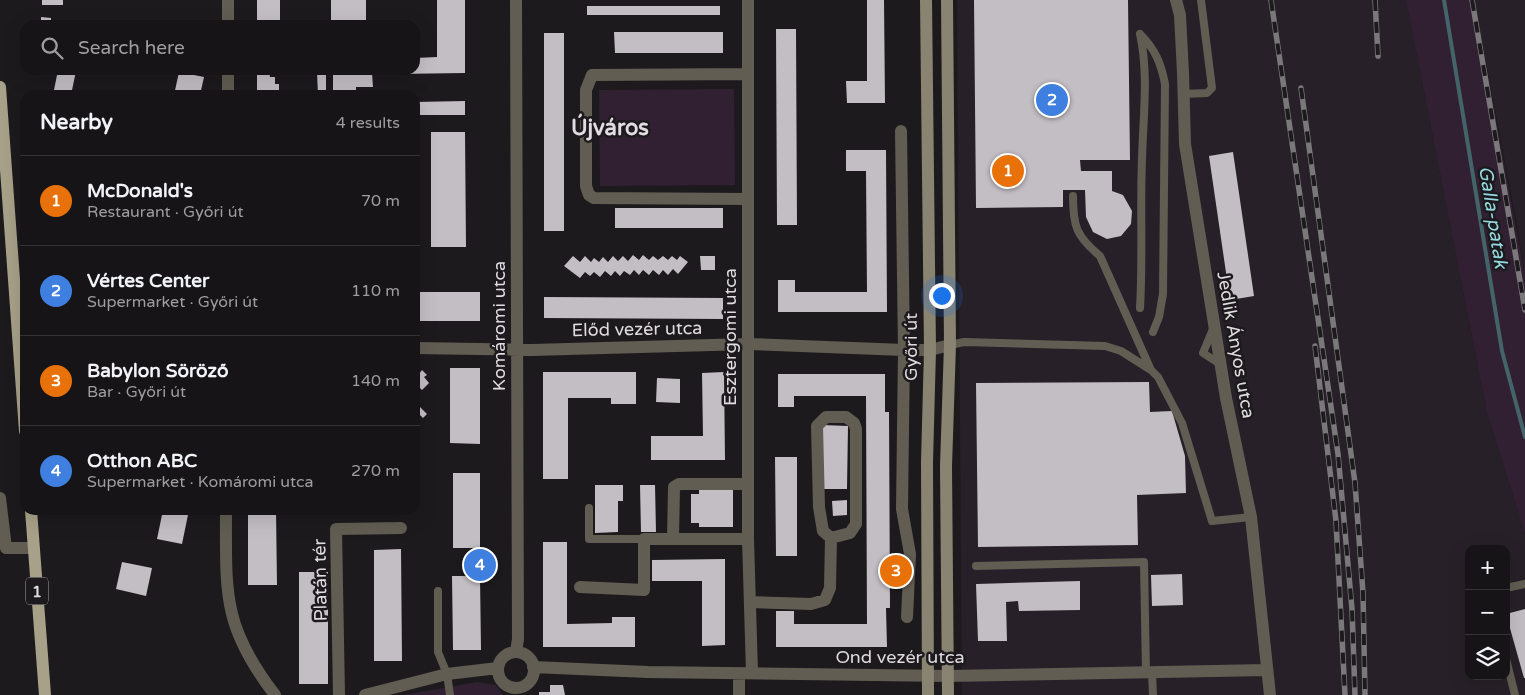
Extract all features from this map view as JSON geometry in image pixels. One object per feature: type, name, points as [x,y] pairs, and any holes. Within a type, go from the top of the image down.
[{"type":"main road","name":"Győri út","points":[[926,0],[930,350],[926,462],[928,695]]},
{"type":"main road","points":[[948,0],[950,345],[946,466],[948,695]]},
{"type":"main road","points":[[0,88],[20,364]]},
{"type":"main road","name":"1","points":[[30,515],[45,695]]},
{"type":"main road","points":[[36,695],[44,671]]},
{"type":"main road","points":[[44,671],[51,695]]},
{"type":"street","points":[[228,0],[228,20]]},
{"type":"street","name":"Komáromi utca","points":[[516,0],[518,639],[516,652]]},
{"type":"street","name":"Esztergomi utca","points":[[748,0],[748,539],[752,673]]},
{"type":"street","name":"Jedlik Ányos utca","points":[[1176,0],[1180,15],[1185,144],[1220,364],[1251,517],[1270,695]]},
{"type":"street","points":[[748,74],[592,75],[586,90],[586,186],[589,194],[594,198],[748,199]]},
{"type":"street","points":[[228,75],[228,90]]},
{"type":"street","name":"Győri út","points":[[901,131],[904,350],[902,509],[910,554],[907,617]]},
{"type":"street","name":"Előd vezér utca","points":[[420,348],[516,349],[748,344],[930,350],[950,345]]},
{"type":"street","points":[[750,602],[811,604],[825,600],[830,588],[831,538],[823,531],[819,507],[817,426],[826,417],[846,417],[854,423],[856,429],[856,524],[850,534],[831,538]]},
{"type":"street","points":[[673,539],[674,487],[679,484],[748,484]]},
{"type":"street","points":[[0,498],[6,548],[33,548]]},
{"type":"street","points":[[226,515],[226,580],[233,621],[251,663],[275,695]]},
{"type":"street","name":"Platán tér","points":[[339,695],[336,530],[401,528]]},
{"type":"street","points":[[580,587],[644,590],[644,539],[748,539]]},
{"type":"street","points":[[516,652],[527,657],[534,667],[531,679],[516,691],[504,684],[498,673],[498,668],[504,656],[516,652]]},
{"type":"street","name":"Ond vezér utca","points":[[534,667],[739,674],[948,676],[1267,670]]},
{"type":"street","points":[[365,695],[447,674],[498,668]]},
{"type":"street","points":[[739,674],[739,695]]},
{"type":"lane","points":[[1184,94],[1207,93],[1212,88],[1201,0]]},
{"type":"lane","points":[[1140,308],[1142,166],[1146,84],[1144,53],[1140,34],[1152,46],[1161,63],[1165,84],[1163,294],[1159,317],[1153,332]]},
{"type":"lane","points":[[1073,196],[1073,223],[1087,246],[1100,256],[1151,370]]},
{"type":"lane","points":[[1215,324],[1203,352],[1220,364]]},
{"type":"lane","points":[[950,345],[964,342],[1105,346],[1121,351],[1151,370],[1158,377],[1182,423],[1212,521],[1251,517]]},
{"type":"lane","points":[[589,508],[589,539],[644,539]]},
{"type":"lane","points":[[976,566],[1144,562],[1149,673],[1152,695]]},
{"type":"lane","points":[[1510,585],[1525,584]]},
{"type":"lane","points":[[438,591],[438,652],[447,674],[450,695]]},
{"type":"lane","points":[[1510,675],[1515,695]]},
{"type":"shaded area","points":[[957,0],[1406,0],[1487,413],[1525,534],[1525,695],[962,695]]},
{"type":"shaded area","points":[[1406,0],[1474,0],[1525,276],[1525,534],[1487,413]]},
{"type":"shaded area","points":[[1474,0],[1525,0],[1525,276],[1517,225]]},
{"type":"shaded area","points":[[734,89],[735,185],[600,186],[599,90]]},
{"type":"shaded area","points":[[477,682],[496,685],[503,695],[404,695]]},
{"type":"building","points":[[42,0],[63,0],[63,5],[42,5]]},
{"type":"building","points":[[257,0],[280,0],[280,20],[257,20]]},
{"type":"building","points":[[331,0],[366,0],[366,20],[331,20]]},
{"type":"building","points":[[437,0],[465,0],[465,73],[420,74],[420,58],[437,57]]},
{"type":"building","points":[[867,0],[884,0],[885,103],[847,103],[846,81],[867,81]]},
{"type":"building","points":[[974,0],[1128,0],[1130,160],[1080,160],[1081,171],[1112,171],[1112,191],[1123,195],[1132,211],[1131,224],[1121,236],[1107,239],[1093,232],[1086,217],[1085,190],[1063,190],[1063,207],[976,208]]},
{"type":"building","points":[[587,6],[720,6],[720,15],[587,15]]},
{"type":"building","points":[[41,17],[51,18],[51,20],[41,20]]},
{"type":"building","points":[[776,29],[796,29],[797,225],[777,225]]},
{"type":"building","points":[[614,32],[723,32],[723,53],[615,53]]},
{"type":"building","points":[[544,33],[564,33],[564,231],[544,231]]},
{"type":"building","points":[[57,75],[75,75],[72,90],[54,90]]},
{"type":"building","points":[[178,75],[204,77],[201,90],[175,90]]},
{"type":"building","points":[[257,75],[275,77],[275,84],[279,84],[279,90],[257,90]]},
{"type":"building","points":[[317,75],[326,75],[326,90],[318,90]]},
{"type":"building","points":[[333,75],[372,75],[373,87],[356,87],[356,90],[333,90]]},
{"type":"building","points":[[465,101],[465,115],[420,115],[420,102]]},
{"type":"building","points":[[431,132],[465,132],[466,247],[431,247]]},
{"type":"building","points":[[846,150],[886,150],[887,312],[778,312],[778,280],[795,280],[795,292],[867,292],[866,171],[846,171]]},
{"type":"building","points":[[1233,152],[1254,296],[1230,300],[1209,156]]},
{"type":"building","points":[[615,208],[723,208],[723,228],[615,228]]},
{"type":"building","points":[[633,255],[639,260],[643,255],[649,260],[653,256],[658,260],[663,256],[668,260],[672,256],[677,260],[680,256],[688,262],[678,274],[673,269],[668,275],[663,270],[659,275],[653,270],[649,275],[643,270],[639,275],[634,270],[630,275],[624,271],[620,276],[615,271],[611,276],[605,271],[600,277],[594,272],[590,276],[585,272],[580,278],[564,266],[573,256],[580,262],[585,256],[591,262],[594,258],[599,262],[603,257],[608,262],[613,256],[618,261],[623,256],[628,261]]},
{"type":"building","points":[[700,256],[715,256],[715,270],[701,270]]},
{"type":"building","points":[[420,292],[480,292],[480,321],[420,321]]},
{"type":"building","points":[[544,297],[723,298],[723,319],[544,318]]},
{"type":"building","points":[[450,368],[480,368],[480,444],[450,443]]},
{"type":"building","points":[[422,370],[427,375],[424,377],[429,383],[422,390],[420,388],[420,373]]},
{"type":"building","points":[[543,372],[636,372],[636,404],[611,404],[611,398],[568,398],[568,479],[543,479]]},
{"type":"building","points":[[724,372],[725,460],[651,460],[651,436],[703,436],[702,373]]},
{"type":"building","points":[[778,374],[885,374],[885,412],[889,412],[890,608],[886,608],[887,647],[776,647],[776,611],[794,611],[794,624],[867,624],[866,396],[794,396],[794,407],[778,407]]},
{"type":"building","points":[[657,378],[680,379],[680,403],[656,402]]},
{"type":"building","points":[[1149,382],[1150,412],[1172,411],[1185,456],[1186,493],[1137,495],[1138,545],[978,547],[976,383]]},
{"type":"building","points":[[420,407],[427,414],[423,418],[420,415]]},
{"type":"building","points":[[822,425],[848,426],[847,489],[822,489]]},
{"type":"building","points":[[775,457],[797,457],[797,556],[776,556]]},
{"type":"building","points":[[453,473],[480,473],[480,548],[453,548]]},
{"type":"building","points":[[595,485],[623,485],[623,501],[618,501],[618,532],[595,533]]},
{"type":"building","points":[[640,485],[655,485],[656,532],[641,532]]},
{"type":"building","points":[[699,490],[733,490],[733,527],[699,527],[699,523],[691,523],[691,494],[699,494]]},
{"type":"building","points":[[847,500],[847,515],[833,516],[832,501]]},
{"type":"building","points":[[162,515],[188,515],[182,544],[157,539]]},
{"type":"building","points":[[248,515],[276,515],[277,585],[248,585]]},
{"type":"building","points":[[543,542],[567,542],[567,624],[612,623],[612,617],[635,617],[635,647],[543,647]]},
{"type":"building","points":[[401,549],[402,661],[374,661],[374,550]]},
{"type":"building","points":[[725,559],[725,645],[702,646],[702,581],[652,581],[652,560]]},
{"type":"building","points":[[122,562],[152,568],[146,596],[116,589]]},
{"type":"building","points":[[299,572],[328,572],[328,684],[299,684]]},
{"type":"building","points":[[1182,574],[1183,605],[1152,606],[1151,575]]},
{"type":"building","points":[[452,576],[480,576],[481,650],[453,650]]},
{"type":"building","points":[[1080,581],[1080,610],[1019,611],[1018,601],[1006,602],[1007,641],[978,641],[976,584]]},
{"type":"building","points":[[1525,609],[1525,678],[1510,628],[1510,613]]},
{"type":"building","points":[[550,685],[563,685],[565,695],[539,695],[539,692],[550,692]]},
{"type":"waterway","name":"Galla-patak","points":[[1444,0],[1502,351],[1525,437]]},
{"type":"railway","points":[[1271,0],[1338,454],[1352,609],[1355,695]]},
{"type":"railway","points":[[1375,0],[1378,56]]},
{"type":"railway","points":[[1472,0],[1525,310]]},
{"type":"railway","points":[[1301,88],[1355,483],[1363,593],[1365,695]]},
{"type":"railway","points":[[1315,346],[1336,521],[1345,695]]},
{"type":"place","name":"Vértes Center","points":[[1052,100]]},
{"type":"place","name":"McDonald's","points":[[1008,171]]},
{"type":"place","name":"Otthon ABC","points":[[480,565]]},
{"type":"place","name":"Babylon Söröző","points":[[896,571]]},
{"type":"district","name":"Újváros","points":[[610,127]]}]
